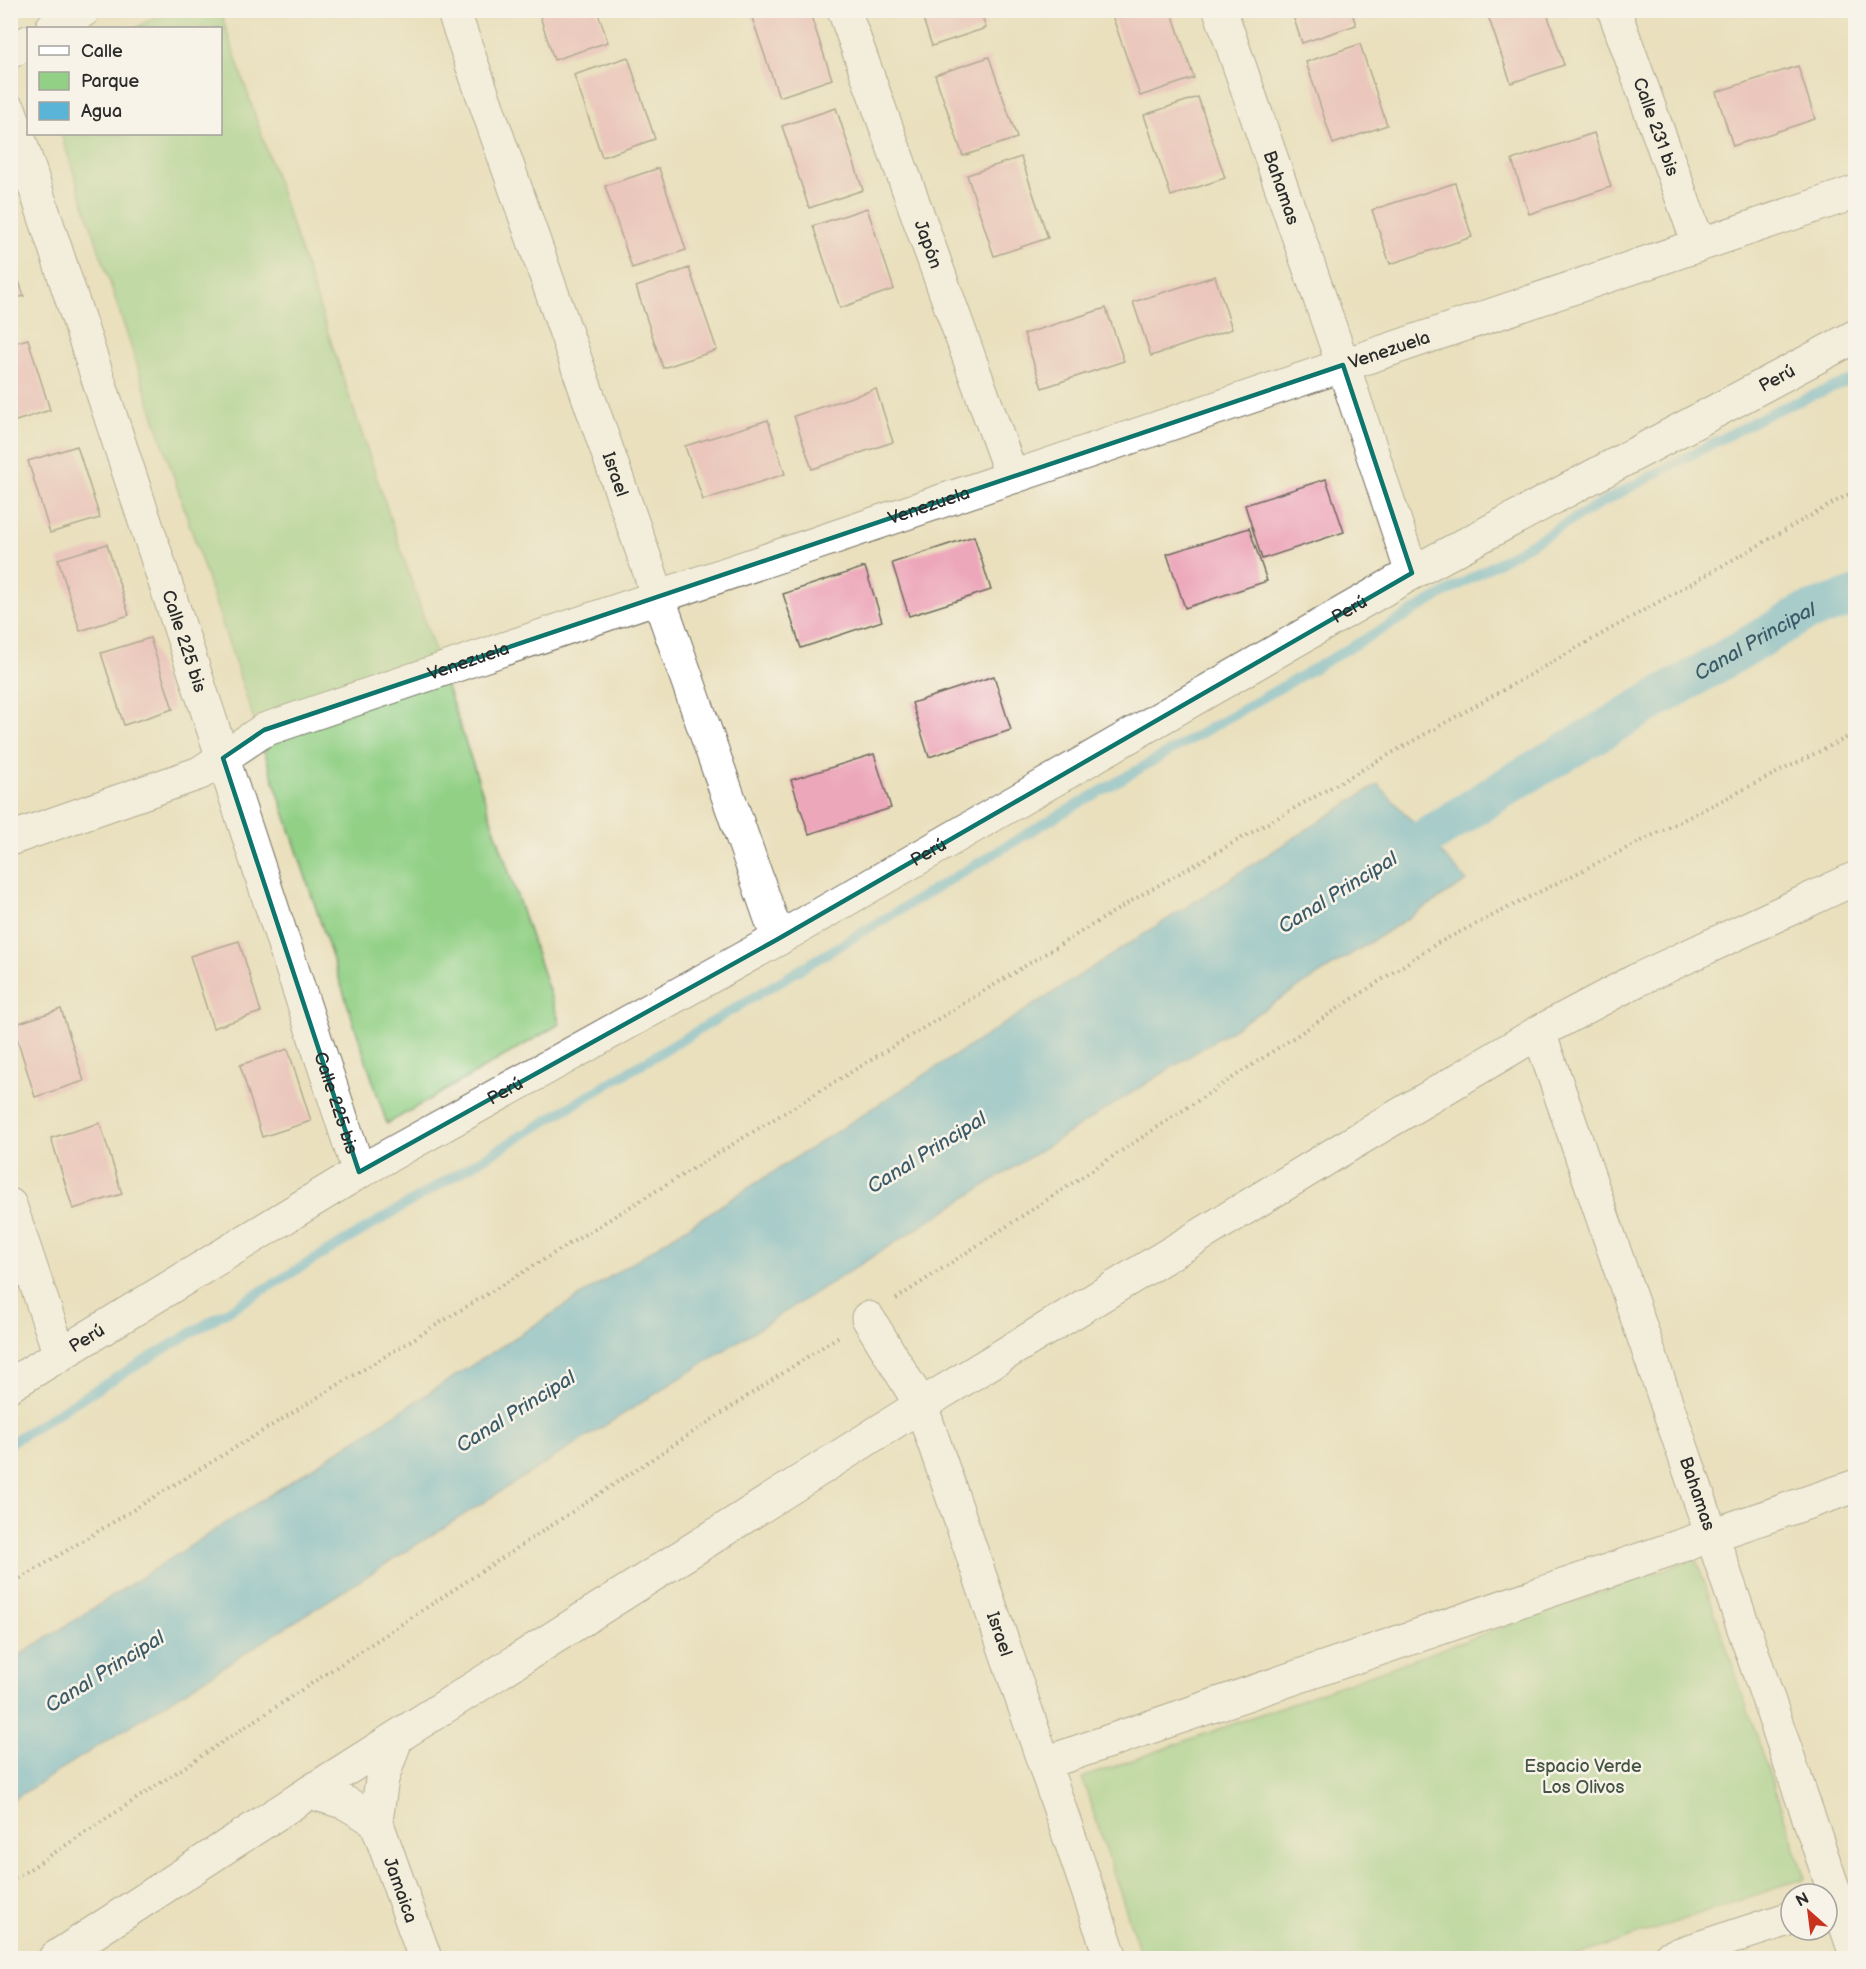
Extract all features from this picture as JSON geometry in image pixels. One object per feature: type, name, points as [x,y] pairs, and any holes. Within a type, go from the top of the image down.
[{"type":"street","points":[[54,27],[84,10]]},
{"type":"street","name":"Israel","points":[[453,10],[778,939]]},
{"type":"street","name":"Japón","points":[[844,10],[1012,477]]},
{"type":"street","name":"Bahamas","points":[[1220,10],[1412,573]]},
{"type":"street","name":"Calle 231 bis","points":[[1614,10],[1699,245]]},
{"type":"street","points":[[10,52],[27,43]]},
{"type":"street","name":"Calle 225 bis","points":[[10,111],[359,1172]]},
{"type":"street","name":"Venezuela","points":[[10,839],[200,773],[264,730],[1856,192]]},
{"type":"street","name":"Perú","points":[[10,1386],[359,1172],[778,939],[1412,573],[1856,336]]},
{"type":"street","points":[[56,1959],[310,1791],[396,1739],[921,1406],[1344,1148],[1539,1032],[1637,981],[1856,878]]},
{"type":"street","name":"Bahamas","points":[[1539,1032],[1840,1902],[1856,1955]]},
{"type":"street","points":[[10,1205],[60,1356]]},
{"type":"street","name":"Israel","points":[[868,1318],[921,1406],[1111,1959]]},
{"type":"street","points":[[1045,1763],[1856,1486]]},
{"type":"street","name":"Jamaica","points":[[396,1739],[382,1779],[376,1821],[425,1959]]},
{"type":"street","points":[[310,1791],[345,1803],[376,1821]]},
{"type":"street","points":[[1668,1959],[1779,1922]]},
{"type":"path","points":[[10,1585],[1143,894],[1856,490]]},
{"type":"path","points":[[10,1882],[1436,944],[1856,733]]},
{"type":"highlighted area","points":[[1343,365],[1412,573],[778,939],[359,1172],[223,758],[264,730]]},
{"type":"green space","points":[[165,11],[220,11],[560,1024],[387,1124],[61,135],[222,135],[222,27],[138,27]]},
{"type":"green space","name":"Espacio Verde Los Olivos","points":[[1696,1558],[1805,1878],[1793,1882],[1779,1882],[1779,1887],[1570,1958],[1142,1958],[1082,1778]]},
{"type":"water","points":[[1378,784],[1467,881],[11,1801],[11,1661]]},
{"type":"building","points":[[538,10],[597,10],[608,42],[554,60]]},
{"type":"building","points":[[765,10],[809,10],[832,79],[779,97],[751,15]]},
{"type":"building","points":[[920,10],[980,10],[986,28],[932,46]]},
{"type":"building","points":[[1125,10],[1171,10],[1194,78],[1140,96],[1112,15]]},
{"type":"building","points":[[1291,10],[1351,10],[1356,25],[1302,43]]},
{"type":"building","points":[[1486,10],[1546,10],[1564,65],[1511,83]]},
{"type":"building","points":[[1360,44],[1387,125],[1333,144],[1306,62]]},
{"type":"building","points":[[628,57],[655,139],[602,157],[574,75]]},
{"type":"building","points":[[989,57],[1017,138],[963,156],[935,75]]},
{"type":"building","points":[[1798,66],[1815,119],[1733,146],[1716,92]]},
{"type":"building","points":[[1198,97],[1225,178],[1171,196],[1144,115]]},
{"type":"building","points":[[836,108],[863,190],[809,208],[782,126]]},
{"type":"building","points":[[1594,133],[1611,187],[1529,214],[1512,160]]},
{"type":"building","points":[[1021,157],[1048,238],[994,256],[967,175]]},
{"type":"building","points":[[659,168],[686,250],[632,268],[605,186]]},
{"type":"building","points":[[1455,183],[1472,237],[1390,264],[1372,210]]},
{"type":"building","points":[[867,208],[894,289],[840,308],[813,226]]},
{"type":"building","points":[[10,255],[24,296],[10,300]]},
{"type":"building","points":[[689,268],[717,350],[663,368],[636,287]]},
{"type":"building","points":[[1215,276],[1232,329],[1151,356],[1133,302]]},
{"type":"building","points":[[1106,308],[1124,361],[1042,388],[1024,334]]},
{"type":"building","points":[[28,339],[50,410],[10,423],[10,344]]},
{"type":"building","points":[[876,389],[893,442],[812,469],[794,416]]},
{"type":"building","points":[[768,420],[785,474],[703,500],[685,446]]},
{"type":"building","points":[[77,446],[100,518],[50,533],[28,461]]},
{"type":"building","points":[[1326,479],[1344,532],[1262,559],[1245,505]]},
{"type":"building","points":[[1249,528],[1267,581],[1185,608],[1167,554]]},
{"type":"building","points":[[974,536],[991,590],[909,616],[892,563]]},
{"type":"building","points":[[107,544],[129,615],[80,631],[58,559]]},
{"type":"building","points":[[865,567],[882,621],[801,648],[783,594]]},
{"type":"building","points":[[150,638],[173,709],[124,725],[101,653]]},
{"type":"building","points":[[994,676],[1011,730],[929,757],[912,703]]},
{"type":"building","points":[[874,754],[891,808],[809,834],[791,780]]},
{"type":"building","points":[[239,941],[261,1012],[213,1028],[190,956]]},
{"type":"building","points":[[61,1009],[84,1081],[35,1097],[13,1025]]},
{"type":"building","points":[[288,1049],[311,1121],[262,1137],[240,1065]]},
{"type":"building","points":[[100,1123],[122,1194],[73,1209],[51,1138]]},
{"type":"waterway","points":[[10,1443],[1047,822],[1605,501],[1772,412],[1856,378]]},
{"type":"waterway","name":"Canal Principal","points":[[1383,865],[1512,783],[1804,613],[1856,596]]}]
